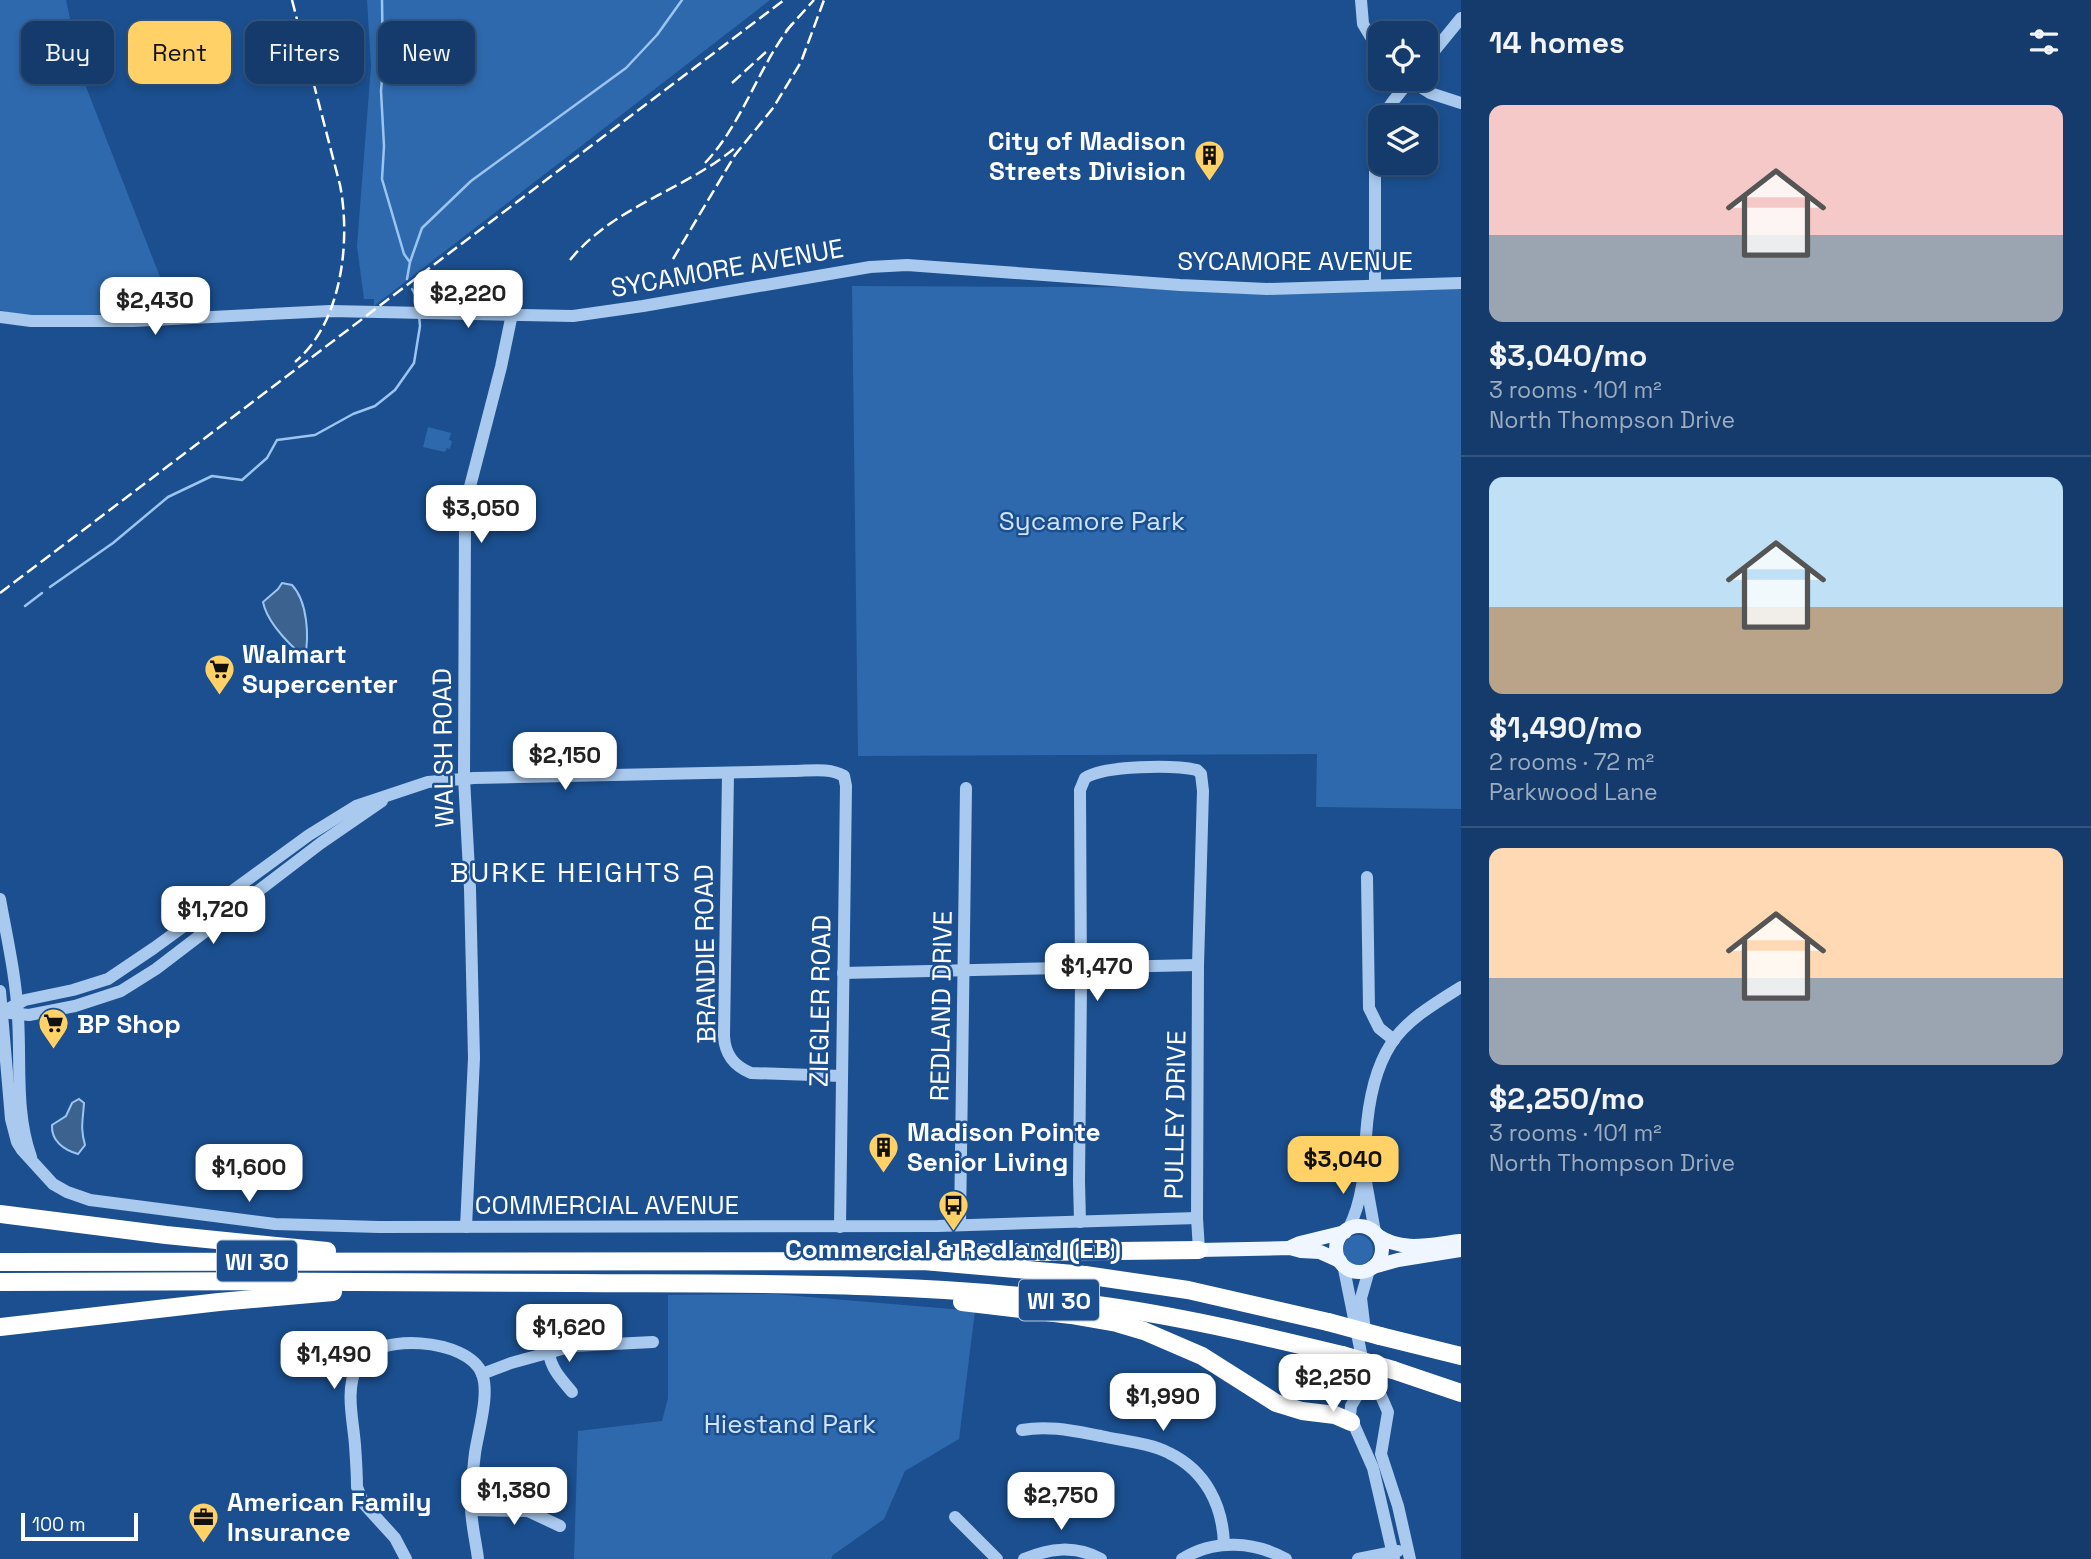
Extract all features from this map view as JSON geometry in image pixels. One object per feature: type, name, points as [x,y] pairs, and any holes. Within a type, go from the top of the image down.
[{"type":"highway","points":[[0,1212],[166,1235],[333,1252],[514,1260]]},
{"type":"highway","points":[[795,1260],[912,1253],[1199,1250]]},
{"type":"highway","name":"WI 30","points":[[0,1262],[923,1261],[1085,1275],[1188,1290],[1461,1356]]},
{"type":"highway","name":"WI 30","points":[[0,1282],[771,1284],[966,1291],[1090,1304],[1259,1335],[1342,1355],[1461,1393]]},
{"type":"highway","points":[[0,1326],[305,1294],[487,1282]]},
{"type":"highway","points":[[771,1284],[946,1300],[1117,1323],[1144,1331],[1202,1356],[1276,1403],[1302,1411],[1335,1415],[1353,1424]]},
{"type":"main road","points":[[1290,1248],[1364,1227],[1397,1245],[1461,1241]]},
{"type":"main road","points":[[1342,1263],[1337,1246],[1346,1231]]},
{"type":"main road","points":[[1371,1268],[1380,1258],[1382,1250],[1376,1234]]},
{"type":"main road","points":[[1199,1250],[1290,1248],[1320,1252],[1355,1271],[1398,1260],[1461,1250]]},
{"type":"street","points":[[1361,0],[1363,24],[1368,32]]},
{"type":"street","points":[[1438,46],[1461,18]]},
{"type":"street","points":[[1427,91],[1461,103]]},
{"type":"street","points":[[1375,175],[1375,285]]},
{"type":"street","name":"SYCAMORE AVENUE","points":[[0,317],[30,321],[133,321],[330,311],[573,316],[870,267],[907,265],[1254,288],[1461,282]]},
{"type":"street","name":"WALSH ROAD","points":[[466,1227],[474,1058],[464,778],[466,502],[512,314]]},
{"type":"street","name":"PULLEY DRIVE","points":[[1081,968],[1080,789],[1085,778],[1102,770],[1128,768],[1191,768],[1200,771],[1203,791],[1198,965],[1199,1250]]},
{"type":"street","name":"ZIEGLER ROAD","points":[[728,773],[830,771],[844,776],[840,1227]]},
{"type":"street","points":[[1,1012],[18,1009],[37,996],[73,990],[108,979],[318,829],[356,806],[428,782],[464,778],[728,773]]},
{"type":"street","name":"BRANDIE ROAD","points":[[728,773],[724,1036],[726,1050],[738,1067],[751,1073],[842,1076]]},
{"type":"street","name":"REDLAND DRIVE","points":[[960,1225],[966,788]]},
{"type":"street","points":[[1367,877],[1369,1008],[1379,1028],[1394,1040]]},
{"type":"street","points":[[0,899],[18,1009],[23,1123],[32,1161]]},
{"type":"street","points":[[843,973],[1198,965]]},
{"type":"street","points":[[1080,1222],[1081,968]]},
{"type":"street","points":[[1346,1231],[1357,1210],[1365,1171],[1369,1109],[1387,1050],[1409,1023],[1461,987]]},
{"type":"street","name":"COMMERCIAL AVENUE","points":[[0,991],[12,1127],[18,1146],[58,1187],[90,1200],[296,1225],[840,1227],[1197,1219]]},
{"type":"street","points":[[1365,1171],[1376,1234]]},
{"type":"street","points":[[1342,1263],[1365,1373],[1363,1386],[1350,1411],[1378,1485],[1393,1556]]},
{"type":"street","points":[[1358,1559],[1409,1554],[1398,1506],[1381,1454],[1388,1412],[1373,1377],[1361,1307],[1361,1298],[1371,1268]]},
{"type":"street","points":[[482,1374],[511,1363],[583,1344],[653,1342]]},
{"type":"street","points":[[406,1559],[396,1538],[364,1504],[359,1494],[351,1412],[351,1384],[356,1367],[367,1354],[382,1346],[391,1345],[435,1345],[471,1360],[482,1374],[483,1397],[475,1453],[472,1510],[478,1559]]},
{"type":"street","points":[[549,1353],[550,1363],[572,1392]]},
{"type":"street","points":[[1354,1401],[1372,1395],[1383,1402]]},
{"type":"street","points":[[1353,1424],[1370,1433],[1385,1423]]},
{"type":"street","points":[[1021,1430],[1057,1428],[1168,1453],[1202,1478],[1216,1502],[1224,1528],[1224,1545]]},
{"type":"street","points":[[472,1510],[528,1511],[560,1527]]},
{"type":"street","points":[[955,1517],[998,1559]]},
{"type":"street","points":[[1182,1559],[1198,1551],[1242,1544],[1260,1547],[1286,1559]]},
{"type":"street","points":[[1024,1559],[1043,1551],[1058,1549],[1076,1550],[1101,1559]]},
{"type":"green space","points":[[0,0],[66,0],[71,21],[21,21],[21,84],[85,84],[176,318],[19,316],[0,310]]},
{"type":"green space","points":[[367,0],[770,0],[374,306],[374,299],[364,299],[357,246],[371,66]]},
{"type":"green space","name":"Sycamore Park","points":[[852,286],[1461,289],[1461,809],[1316,807],[1317,754],[858,756]]},
{"type":"green space","points":[[428,427],[451,433],[450,449],[447,448],[445,452],[423,447]]},
{"type":"green space","points":[[1358,1235],[1369,1239],[1373,1250],[1369,1261],[1358,1265],[1347,1261],[1343,1250],[1347,1239]]},
{"type":"green space","name":"Hiestand Park","points":[[774,1294],[975,1311],[959,1439],[905,1471],[884,1519],[831,1559],[574,1559],[578,1431],[662,1421],[668,1398],[668,1295]]},
{"type":"shaded area","points":[[282,583],[292,585],[304,610],[307,630],[305,658],[286,640],[265,610],[263,602]]},
{"type":"shaded area","points":[[79,1099],[84,1103],[82,1129],[85,1145],[78,1154],[59,1144],[52,1125],[66,1116],[72,1103]]},
{"type":"waterway","points":[[382,0],[382,179],[404,254],[409,261]]},
{"type":"waterway","points":[[407,279],[422,228],[471,181],[626,68],[657,35],[682,0]]},
{"type":"waterway","points":[[412,289],[417,298],[418,309]]},
{"type":"waterway","points":[[50,587],[113,543],[168,497],[212,476],[242,480],[267,458],[277,440],[315,435],[353,414],[375,406],[395,390],[414,363],[420,326],[419,315]]},
{"type":"waterway","points":[[25,606],[42,593]]},
{"type":"railway","points":[[292,0],[340,185],[344,231],[343,255],[333,304],[311,345],[295,362]]},
{"type":"railway","points":[[0,593],[784,0]]},
{"type":"railway","points":[[786,31],[814,0]]},
{"type":"railway","points":[[673,259],[735,155],[773,108],[801,62],[824,0]]},
{"type":"railway","points":[[705,163],[730,130],[769,58],[792,24]]},
{"type":"railway","points":[[732,83],[767,51]]},
{"type":"railway","points":[[570,260],[608,225],[716,162],[736,147]]},
{"type":"place","name":"City of Madison Streets Division","points":[[1209,183]]},
{"type":"place","name":"Walmart Supercenter","points":[[219,696]]},
{"type":"place","name":"BP Shop","points":[[54,1051]]},
{"type":"place","name":"Madison Pointe Senior Living","points":[[884,1174]]},
{"type":"place","name":"Commercial & Redland (EB)","points":[[953,1233]]},
{"type":"place","name":"American Family Insurance","points":[[204,1544]]},
{"type":"district","name":"BURKE HEIGHTS","points":[[566,872]]}]
